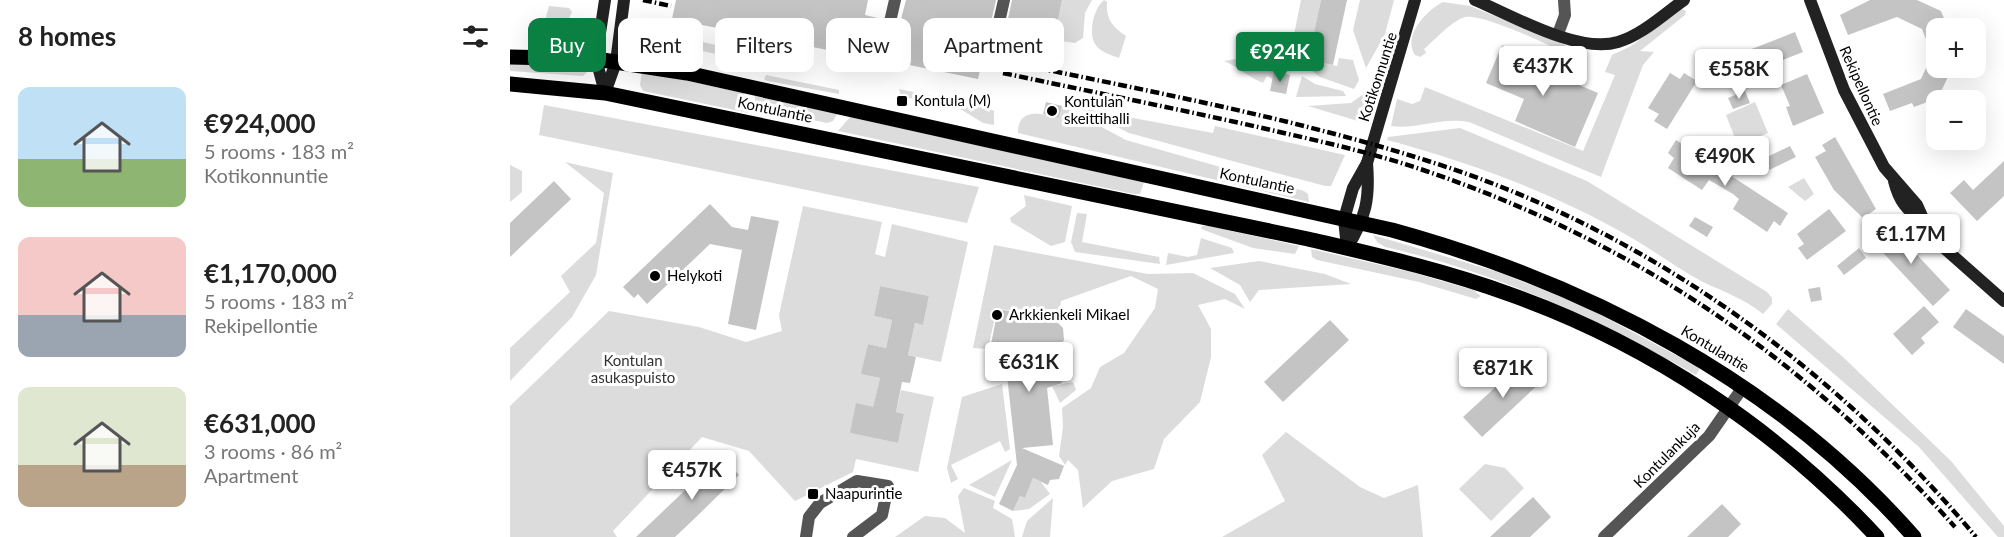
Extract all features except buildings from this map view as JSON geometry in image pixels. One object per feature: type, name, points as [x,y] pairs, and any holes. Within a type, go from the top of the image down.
[{"type":"main road","name":"Kontulantie","points":[[510,57],[528,57]]},
{"type":"main road","name":"Kontulantie","points":[[606,60],[740,84],[1362,223],[1434,241],[1557,285],[1644,328],[1743,387],[1828,452],[1888,508],[1914,537]]},
{"type":"main road","name":"Kontulantie","points":[[510,84],[604,93],[1347,248],[1464,278],[1542,307],[1636,351],[1729,408],[1813,475],[1877,537]]},
{"type":"street","points":[[601,18],[605,0]]},
{"type":"street","points":[[604,93],[616,62],[624,0]]},
{"type":"street","points":[[889,18],[895,0]]},
{"type":"street","points":[[1000,18],[1004,0]]},
{"type":"street","name":"Kotikonnuntie","points":[[1347,248],[1344,219],[1353,188],[1367,163],[1415,0]]},
{"type":"street","points":[[1475,0],[1558,34],[1594,45],[1620,42],[1684,0]]},
{"type":"street","points":[[1558,34],[1564,15],[1564,0]]},
{"type":"street","name":"Rekipellontie","points":[[1810,0],[1854,112],[1894,181],[1917,205],[1925,223],[1943,247],[2004,302]]},
{"type":"street","points":[[599,72],[604,93]]},
{"type":"street","name":"Kotikonnuntie","points":[[1347,248],[1362,223],[1369,192],[1367,163]]},
{"type":"street","name":"Kontulankuja","points":[[1604,537],[1709,436],[1743,387]]},
{"type":"street","points":[[806,533],[813,510],[820,503],[857,481],[888,486],[882,515],[853,537]]},
{"type":"green space","points":[[1062,0],[1092,0],[1085,13],[1083,38],[1075,43],[1064,41],[1064,18],[1058,18]]},
{"type":"green space","points":[[1104,0],[1107,2],[1111,22],[1126,36],[1119,58],[1100,49],[1093,39],[1093,20]]},
{"type":"green space","points":[[1301,0],[1321,0],[1308,60],[1337,66],[1339,58],[1353,60],[1359,80],[1354,89],[1320,77],[1290,54]]},
{"type":"green space","points":[[1360,0],[1394,0],[1385,34],[1366,68],[1353,30]]},
{"type":"green space","points":[[1443,2],[1470,6],[1565,45],[1566,50],[1562,52],[1499,24],[1465,17],[1449,27],[1424,49],[1426,53],[1420,57],[1415,55],[1412,40],[1418,24],[1430,11]]},
{"type":"green space","points":[[549,6],[569,8],[572,12],[569,18],[546,18]]},
{"type":"green space","points":[[1682,9],[1686,11],[1685,15],[1640,51],[1654,52],[1643,65],[1601,177],[1469,122],[1448,121],[1401,127],[1391,126],[1397,99],[1412,104],[1420,101],[1425,87],[1583,151],[1615,75],[1605,72],[1612,55],[1631,46]]},
{"type":"green space","points":[[703,42],[715,45],[715,54],[703,51]]},
{"type":"green space","points":[[1258,55],[1273,57],[1285,65],[1285,74],[1274,71],[1273,79],[1267,76],[1263,83],[1224,61]]},
{"type":"green space","points":[[510,64],[528,64],[528,72],[587,72],[583,76],[510,71]]},
{"type":"green space","points":[[642,72],[647,72],[744,93],[743,103],[749,113],[643,91],[640,85]]},
{"type":"green space","points":[[766,75],[839,90],[839,94],[767,81],[764,79]]},
{"type":"green space","points":[[1302,76],[1315,84],[1343,91],[1346,96],[1296,97]]},
{"type":"green space","points":[[899,89],[987,107],[994,111],[994,125],[983,123],[962,110],[901,96]]},
{"type":"green space","points":[[1362,95],[1367,97],[1358,121],[1308,106],[1351,103]]},
{"type":"green space","points":[[755,96],[837,114],[833,121],[827,123],[762,109],[755,102]]},
{"type":"green space","points":[[1755,102],[1768,133],[1738,146],[1726,115]]},
{"type":"green space","points":[[544,105],[979,187],[967,223],[539,135]]},
{"type":"green space","points":[[1062,106],[1126,140],[1304,191],[1308,194],[1309,202],[1018,133],[1019,124],[1027,115],[1039,114],[1059,118]]},
{"type":"green space","points":[[1080,108],[1213,133],[1215,126],[1345,155],[1331,186],[1325,186],[1129,133]]},
{"type":"green space","points":[[850,117],[1144,182],[1140,194],[1134,194],[838,131]]},
{"type":"green space","points":[[1460,128],[1587,181],[1767,292],[1772,298],[1772,304],[1763,314],[1742,300],[1693,277],[1625,234],[1568,205],[1479,168],[1387,140],[1388,137]]},
{"type":"green space","points":[[565,162],[613,173],[596,275],[572,317],[510,381],[510,348],[570,292],[561,276],[596,243],[604,193]]},
{"type":"green space","points":[[510,165],[522,171],[522,192],[510,202]]},
{"type":"green space","points":[[1804,178],[1814,194],[1805,201],[1788,187]]},
{"type":"green space","points":[[1024,195],[1072,206],[1065,242],[1051,246],[1011,222],[1010,218],[1026,206]]},
{"type":"green space","name":"Kontulan asukaspuisto","points":[[803,206],[882,222],[875,254],[885,257],[892,224],[968,242],[941,362],[908,355],[915,323],[923,325],[929,296],[880,286],[874,316],[892,320],[886,348],[868,344],[862,374],[880,378],[873,407],[850,433],[898,443],[904,414],[896,412],[901,390],[934,397],[918,472],[856,459],[853,472],[795,501],[749,451],[702,437],[613,531],[617,537],[510,537],[510,406],[609,311],[699,327],[746,342],[782,331],[779,315]]},
{"type":"green space","points":[[1077,213],[1087,214],[1082,242],[1159,257],[1160,264],[1075,252],[1071,242]]},
{"type":"green space","points":[[1202,226],[1299,246],[1295,254],[1253,248],[1201,229]]},
{"type":"green space","points":[[1373,235],[1498,272],[1580,304],[1700,368],[1696,375],[1659,354],[1545,299],[1467,270],[1385,247],[1377,242]]},
{"type":"green space","points":[[1201,238],[1232,248],[1234,253],[1166,265],[1168,253],[1188,257],[1197,255]]},
{"type":"green space","points":[[994,245],[1148,274],[1193,273],[1235,294],[1245,309],[1225,299],[1198,305],[1211,329],[1211,357],[1200,402],[1164,439],[1154,469],[1112,481],[1083,508],[1078,470],[1068,460],[1065,465],[1059,456],[1063,427],[1062,408],[1091,388],[1100,367],[1124,353],[1155,308],[1158,289],[1131,276],[1061,301],[1057,324],[1054,320],[997,308],[988,349],[973,348]]},
{"type":"green space","points":[[1311,249],[1407,271],[1473,290],[1481,296],[1476,299],[1419,282],[1317,260],[1312,257]]},
{"type":"green space","points":[[1259,261],[1325,274],[1351,284],[1259,290],[1250,302],[1240,285],[1210,268]]},
{"type":"green space","points":[[1788,309],[1844,358],[1951,461],[2004,526],[2004,537],[1998,537],[1919,447],[1776,324]]},
{"type":"green space","points":[[1073,382],[1076,390],[1060,403],[1052,386]]},
{"type":"green space","points":[[1002,384],[1010,449],[1005,452],[1000,441],[951,465],[958,479],[951,483],[947,468],[962,397]]},
{"type":"green space","points":[[1286,432],[1360,487],[1384,498],[1418,485],[1423,537],[1222,537],[1285,501],[1262,455]]},
{"type":"green space","points":[[1012,460],[995,497],[969,485]]},
{"type":"green space","points":[[1485,464],[1505,468],[1524,488],[1491,521],[1459,489]]},
{"type":"green space","points":[[1033,478],[1041,482],[1050,494],[1029,509],[1013,511],[1020,496],[1025,498]]},
{"type":"green space","points":[[964,488],[995,501],[993,508],[1012,519],[1015,537],[895,537],[925,516],[945,518],[965,533],[958,496]]},
{"type":"green space","points":[[1053,498],[1050,537],[1022,537],[1027,521]]},
{"type":"railway","points":[[643,0],[671,6]]},
{"type":"railway","points":[[1057,72],[1271,118],[1376,145],[1507,189],[1584,224],[1658,264],[1729,310],[1796,360],[1860,415],[1920,474],[1976,537]]},
{"type":"railway","points":[[1003,73],[1258,127],[1384,158],[1504,200],[1578,234],[1648,271],[1714,313],[1778,360],[1839,411],[1898,466],[1955,527]]},
{"type":"place","name":"Kontula (M)","points":[[902,101]]},
{"type":"place","name":"Kontulan skeittihalli","points":[[1052,111]]},
{"type":"place","name":"Helykoti","points":[[655,276]]},
{"type":"place","name":"Arkkienkeli Mikael","points":[[997,315]]},
{"type":"place","name":"Naapurintie","points":[[813,494]]}]
